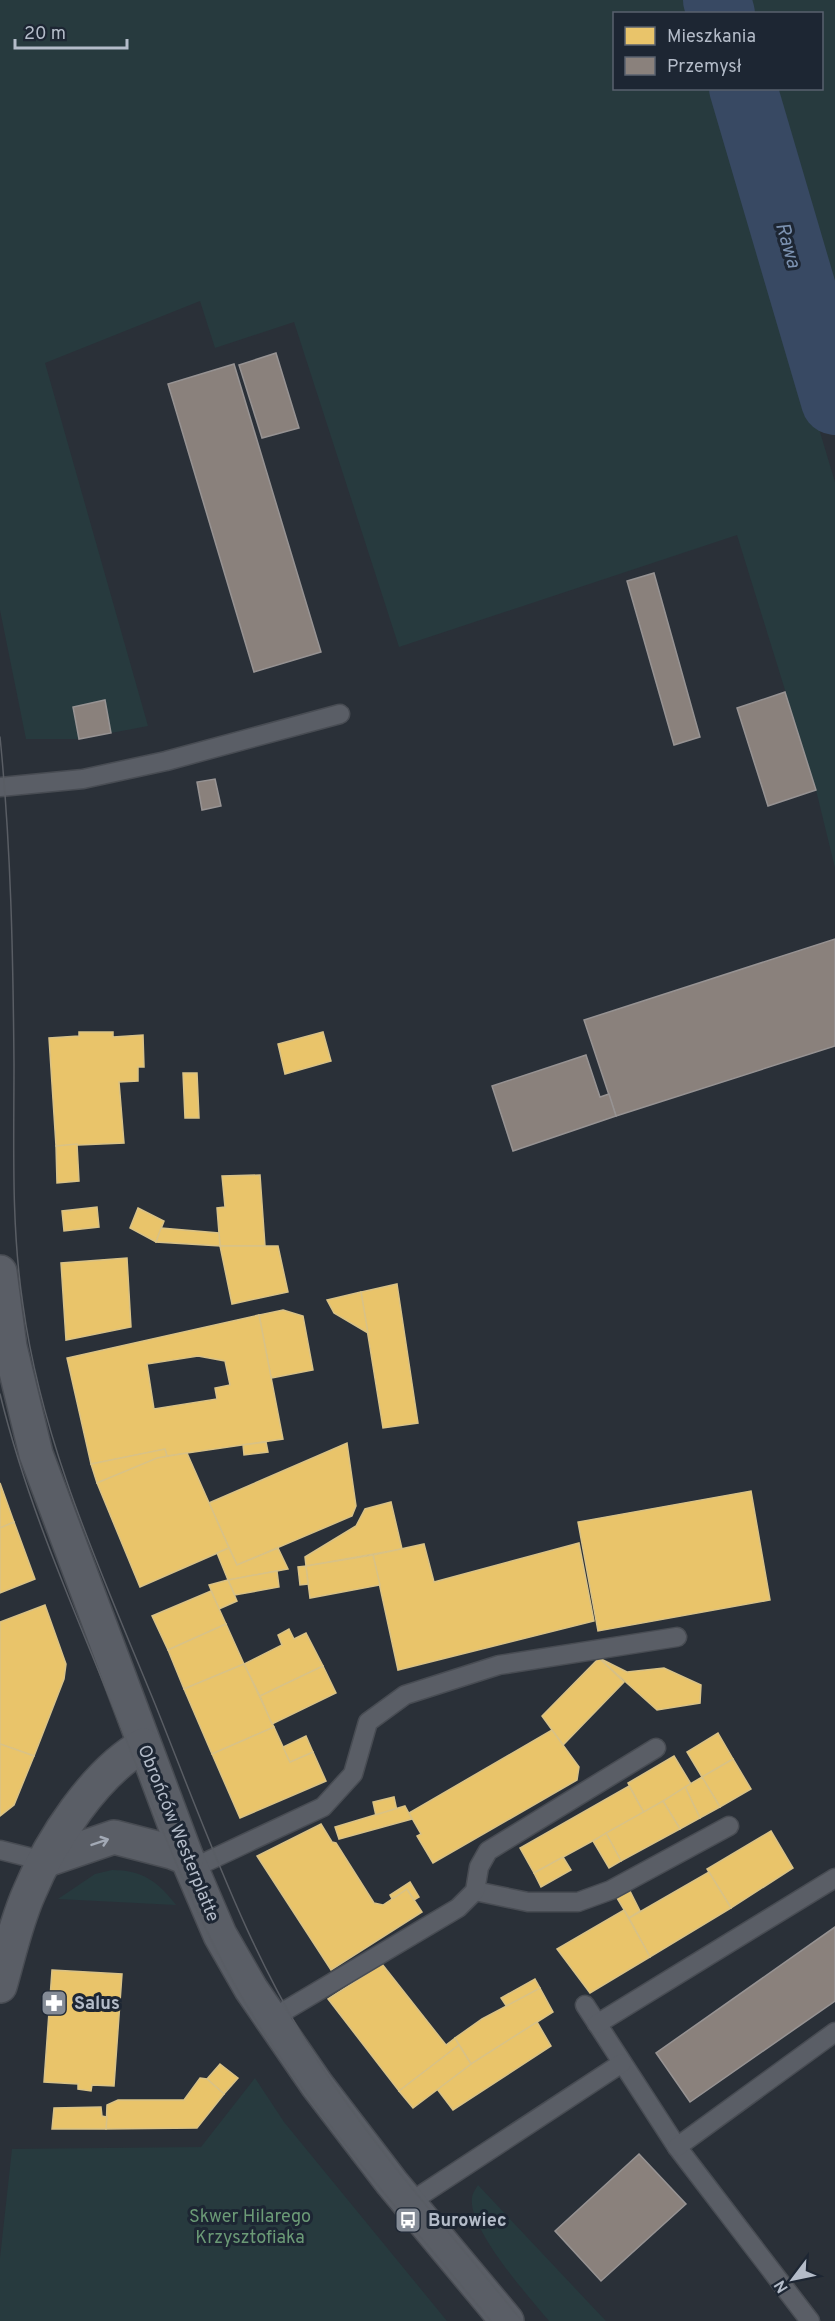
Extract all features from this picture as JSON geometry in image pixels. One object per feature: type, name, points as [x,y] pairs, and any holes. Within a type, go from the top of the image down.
[{"type":"street","name":"Obrońców Westerplatte","points":[[0,1272],[10,1347],[36,1454],[189,1864],[220,1935],[271,2019],[317,2085],[409,2203],[507,2321]]},
{"type":"street","points":[[0,1986],[29,1893],[44,1861],[86,1795],[122,1758],[144,1745]]},
{"type":"street","points":[[44,1861],[114,1838],[172,1852],[189,1864]]},
{"type":"lane","points":[[0,787],[83,779],[166,761],[340,714]]},
{"type":"lane","points":[[189,1864],[323,1807],[354,1774],[368,1722],[405,1695],[499,1665],[677,1637]]},
{"type":"lane","points":[[271,2019],[458,1908],[475,1891],[479,1866],[488,1851],[656,1748]]},
{"type":"lane","points":[[475,1891],[528,1902],[578,1902],[611,1890],[729,1826]]},
{"type":"lane","points":[[0,1851],[44,1861]]},
{"type":"lane","points":[[597,2024],[835,1878]]},
{"type":"lane","points":[[585,2005],[677,2147],[810,2321]]},
{"type":"lane","points":[[677,2147],[835,2032]]},
{"type":"lane","points":[[409,2203],[622,2063]]},
{"type":"green space","points":[[0,0],[690,0],[694,12],[613,12],[613,90],[717,90],[835,482],[835,868],[816,790],[737,535],[399,647],[294,322],[215,348],[200,301],[45,363],[148,726],[111,733],[105,701],[74,707],[79,739],[26,739],[0,610]]},
{"type":"green space","points":[[745,0],[835,0],[835,297],[774,90],[823,90],[823,12],[749,12]]},
{"type":"green space","points":[[112,1870],[133,1872],[149,1879],[176,1905],[58,1899],[95,1874]]},
{"type":"green space","name":"Skwer Hilarego Krzysztofiaka","points":[[255,2078],[284,2122],[447,2321],[0,2321],[0,2258],[12,2149],[201,2147]]},
{"type":"green space","points":[[478,2185],[606,2321],[549,2321],[515,2280],[489,2244],[480,2227],[473,2211],[472,2198]]},
{"type":"building: Mieszkania","points":[[79,1032],[113,1032],[113,1037],[143,1035],[144,1067],[138,1067],[138,1081],[119,1082],[124,1143],[56,1146],[49,1038],[79,1036]]},
{"type":"building: Mieszkania","points":[[323,1032],[331,1061],[285,1074],[278,1044]]},
{"type":"building: Mieszkania","points":[[183,1073],[197,1073],[199,1118],[185,1118]]},
{"type":"building: Mieszkania","points":[[77,1144],[79,1181],[57,1183],[56,1146]]},
{"type":"building: Mieszkania","points":[[260,1175],[265,1246],[220,1246],[217,1208],[225,1207],[222,1176]]},
{"type":"building: Mieszkania","points":[[97,1207],[99,1227],[64,1231],[62,1211]]},
{"type":"building: Mieszkania","points":[[138,1208],[164,1221],[156,1242],[130,1228]]},
{"type":"building: Mieszkania","points":[[161,1228],[219,1233],[220,1246],[156,1242]]},
{"type":"building: Mieszkania","points":[[220,1246],[278,1246],[288,1292],[232,1304]]},
{"type":"building: Mieszkania","points":[[127,1258],[131,1327],[66,1340],[61,1263]]},
{"type":"building: Mieszkania","points":[[397,1284],[418,1423],[383,1428],[361,1292]]},
{"type":"building: Mieszkania","points":[[361,1292],[368,1333],[334,1313],[327,1300]]},
{"type":"building: Mieszkania","points":[[283,1310],[303,1316],[313,1370],[271,1378],[259,1315]]},
{"type":"building: Mieszkania","points":[[259,1315],[283,1439],[167,1456],[165,1449],[91,1464],[67,1358]],"holes":[[[198,1356],[225,1361],[230,1385],[215,1388],[217,1399],[154,1409],[147,1364]]]},
{"type":"building: Mieszkania","points":[[266,1442],[268,1452],[244,1455],[243,1445]]},
{"type":"building: Mieszkania","points":[[347,1443],[356,1506],[352,1516],[237,1565],[209,1503]]},
{"type":"building: Mieszkania","points":[[165,1449],[167,1456],[97,1483],[91,1464]]},
{"type":"building: Mieszkania","points":[[187,1453],[229,1548],[140,1587],[97,1483],[157,1458]]},
{"type":"building: Mieszkania","points":[[0,1483],[14,1522],[0,1528]]},
{"type":"building: Mieszkania","points":[[751,1491],[770,1600],[598,1631],[578,1522]]},
{"type":"building: Mieszkania","points":[[391,1502],[402,1549],[306,1566],[305,1557],[356,1526],[365,1509]]},
{"type":"building: Mieszkania","points":[[14,1522],[35,1579],[0,1593],[0,1528]]},
{"type":"building: Mieszkania","points":[[579,1543],[594,1621],[398,1670],[373,1555],[424,1544],[434,1582]]},
{"type":"building: Mieszkania","points":[[229,1548],[237,1565],[278,1548],[288,1569],[228,1580],[217,1553]]},
{"type":"building: Mieszkania","points":[[373,1555],[380,1585],[310,1598],[306,1566]]},
{"type":"building: Mieszkania","points":[[306,1566],[308,1584],[300,1585],[298,1567]]},
{"type":"building: Mieszkania","points":[[277,1571],[279,1587],[235,1595],[228,1580]]},
{"type":"building: Mieszkania","points":[[228,1580],[237,1601],[219,1609],[209,1585]]},
{"type":"building: Mieszkania","points":[[211,1591],[226,1624],[168,1650],[152,1616]]},
{"type":"building: Mieszkania","points":[[45,1605],[66,1664],[64,1679],[34,1756],[0,1744],[0,1622]]},
{"type":"building: Mieszkania","points":[[226,1624],[244,1664],[184,1689],[168,1650]]},
{"type":"building: Mieszkania","points":[[289,1629],[294,1639],[306,1633],[323,1666],[260,1696],[244,1664],[282,1645],[278,1635]]},
{"type":"building: Mieszkania","points":[[599,1658],[624,1682],[563,1745],[542,1716]]},
{"type":"building: Mieszkania","points":[[599,1658],[627,1672],[664,1668],[701,1685],[700,1703],[657,1710]]},
{"type":"building: Mieszkania","points":[[244,1664],[274,1727],[212,1754],[184,1689]]},
{"type":"building: Mieszkania","points":[[323,1666],[336,1693],[272,1724],[260,1696]]},
{"type":"building: Mieszkania","points":[[274,1727],[290,1762],[313,1752],[326,1781],[240,1818],[212,1754]]},
{"type":"building: Mieszkania","points":[[552,1730],[579,1767],[577,1780],[433,1863],[417,1836],[421,1834],[409,1813]]},
{"type":"building: Mieszkania","points":[[718,1733],[733,1759],[702,1777],[687,1752]]},
{"type":"building: Mieszkania","points":[[306,1736],[313,1752],[290,1762],[283,1747]]},
{"type":"building: Mieszkania","points":[[0,1744],[34,1756],[14,1805],[0,1816]]},
{"type":"building: Mieszkania","points":[[674,1756],[691,1784],[644,1813],[628,1783]]},
{"type":"building: Mieszkania","points":[[733,1759],[751,1789],[720,1807],[702,1777]]},
{"type":"building: Mieszkania","points":[[702,1777],[720,1807],[700,1818],[685,1787]]},
{"type":"building: Mieszkania","points":[[629,1786],[644,1813],[534,1873],[520,1848]]},
{"type":"building: Mieszkania","points":[[685,1787],[700,1818],[680,1829],[663,1801]]},
{"type":"building: Mieszkania","points":[[394,1797],[397,1811],[376,1816],[373,1802]]},
{"type":"building: Mieszkania","points":[[663,1801],[680,1829],[621,1861],[606,1833]]},
{"type":"building: Mieszkania","points":[[405,1806],[412,1819],[339,1839],[335,1827]]},
{"type":"building: Mieszkania","points":[[321,1824],[332,1842],[336,1843],[374,1903],[383,1905],[407,1889],[422,1912],[331,1970],[257,1856]]},
{"type":"building: Mieszkania","points":[[771,1831],[793,1868],[731,1908],[707,1869]]},
{"type":"building: Mieszkania","points":[[606,1833],[621,1861],[609,1868],[593,1841]]},
{"type":"building: Mieszkania","points":[[563,1857],[571,1870],[541,1887],[534,1873]]},
{"type":"building: Mieszkania","points":[[709,1872],[731,1908],[650,1957],[629,1918]]},
{"type":"building: Mieszkania","points":[[410,1882],[419,1897],[414,1900],[407,1889],[392,1899],[390,1895]]},
{"type":"building: Mieszkania","points":[[630,1891],[640,1911],[629,1918],[617,1898]]},
{"type":"building: Mieszkania","points":[[624,1910],[650,1957],[590,1993],[557,1949]]},
{"type":"building: Mieszkania","points":[[382,1964],[446,2045],[455,2038],[459,2045],[399,2091],[328,1999]]},
{"type":"building: Mieszkania","points":[[52,1970],[122,1974],[114,2086],[92,2085],[91,2091],[78,2089],[78,2084],[44,2082]]},
{"type":"building: Mieszkania","points":[[535,1979],[540,1988],[507,2007],[501,1998]]},
{"type":"building: Mieszkania","points":[[540,1988],[553,2012],[471,2064],[455,2038],[482,2019]]},
{"type":"building: Mieszkania","points":[[537,2022],[551,2046],[453,2110],[437,2089],[471,2064]]},
{"type":"building: Mieszkania","points":[[459,2045],[471,2064],[413,2108],[399,2091]]},
{"type":"building: Mieszkania","points":[[220,2064],[238,2078],[224,2094],[207,2079]]},
{"type":"building: Mieszkania","points":[[200,2078],[207,2079],[224,2094],[197,2128],[106,2129],[107,2105],[118,2100],[184,2100]]},
{"type":"building: Mieszkania","points":[[101,2107],[102,2116],[107,2117],[106,2129],[52,2129],[54,2108]]},
{"type":"building: Przemysł","points":[[276,353],[299,428],[262,438],[239,365]]},
{"type":"building: Przemysł","points":[[234,364],[321,652],[254,672],[168,384]]},
{"type":"building: Przemysł","points":[[654,573],[700,737],[674,745],[627,581]]},
{"type":"building: Przemysł","points":[[785,692],[816,790],[768,806],[737,708]]},
{"type":"building: Przemysł","points":[[105,700],[111,733],[79,739],[73,707]]},
{"type":"building: Przemysł","points":[[215,779],[221,806],[202,810],[197,782]]},
{"type":"building: Przemysł","points":[[835,939],[835,1046],[616,1116],[584,1020]]},
{"type":"building: Przemysł","points":[[586,1055],[600,1097],[609,1094],[616,1116],[513,1151],[492,1086]]},
{"type":"building: Przemysł","points":[[835,1927],[835,2001],[690,2102],[656,2053]]},
{"type":"building: Przemysł","points":[[639,2154],[686,2204],[601,2281],[555,2231]]},
{"type":"waterway","name":"Rawa","points":[[717,0],[720,12]]},
{"type":"waterway","name":"Rawa","points":[[744,90],[835,401]]},
{"type":"tram line","points":[[0,737],[11,900],[14,1185],[19,1275],[32,1357],[59,1458],[95,1558],[213,1851],[256,1948],[280,1995],[305,2041],[356,2116],[402,2176],[522,2321]]},
{"type":"tram line","points":[[0,1394],[24,1476],[52,1556],[184,1882],[223,1963],[269,2041],[321,2114],[491,2321]]},
{"type":"place","name":"Salus","points":[[54,2003]]},
{"type":"place","name":"Burowiec","points":[[408,2220]]}]
